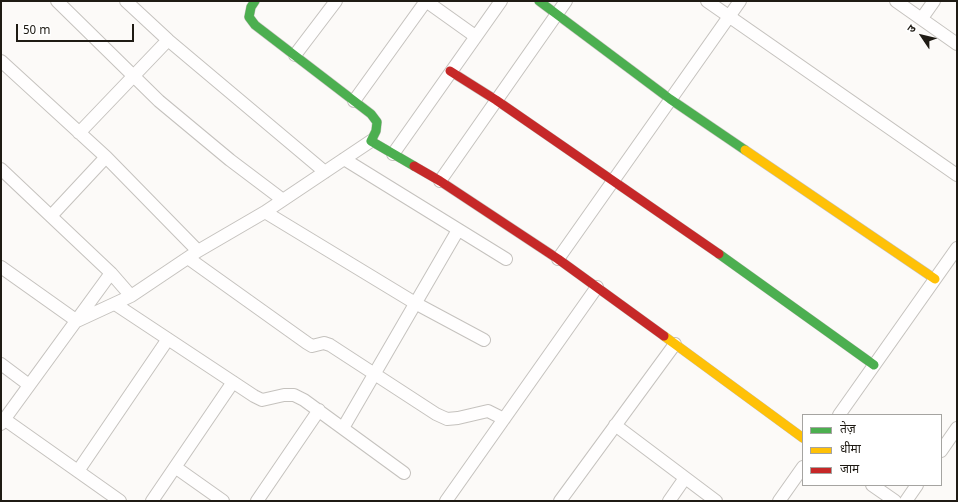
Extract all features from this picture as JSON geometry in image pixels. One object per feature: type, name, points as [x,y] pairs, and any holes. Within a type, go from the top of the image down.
[{"type":"street","points":[[57,1],[133,76],[218,151],[283,200]]},
{"type":"street","points":[[126,1],[168,40],[325,172]]},
{"type":"street","points":[[77,321],[130,296],[193,255],[265,212],[371,141],[376,131],[377,122],[371,114],[255,24],[249,17],[251,7],[255,1]]},
{"type":"street","points":[[295,55],[336,1]]},
{"type":"street","points":[[354,101],[426,1],[475,36]]},
{"type":"street","points":[[393,154],[450,71],[501,1]]},
{"type":"street","points":[[539,1],[670,99],[935,279]]},
{"type":"street","points":[[440,181],[566,1]]},
{"type":"street","points":[[707,1],[957,175]]},
{"type":"street","points":[[558,259],[740,1]]},
{"type":"street","points":[[896,1],[957,44]]},
{"type":"street","points":[[922,18],[934,1]]},
{"type":"street","points":[[79,132],[168,40]]},
{"type":"street","points":[[1,61],[106,157],[193,255],[307,343],[312,346],[324,343],[330,345],[436,414],[447,418],[458,418],[488,411],[504,419]]},
{"type":"street","points":[[450,71],[496,100],[614,181],[874,365]]},
{"type":"street","points":[[371,141],[440,181],[558,259],[802,437]]},
{"type":"street","points":[[51,216],[106,157]]},
{"type":"street","points":[[344,159],[506,259]]},
{"type":"street","points":[[1,169],[111,273],[130,296]]},
{"type":"street","points":[[265,212],[415,303],[484,340]]},
{"type":"street","points":[[343,428],[458,230]]},
{"type":"street","points":[[840,414],[957,248]]},
{"type":"street","points":[[1,267],[77,321]]},
{"type":"street","points":[[111,273],[3,422],[78,471],[120,501]]},
{"type":"street","points":[[446,501],[597,287]]},
{"type":"street","points":[[115,304],[262,400],[284,395],[294,395],[319,410],[404,473]]},
{"type":"street","points":[[78,471],[168,339]]},
{"type":"street","points":[[560,501],[675,344]]},
{"type":"street","points":[[1,364],[29,385]]},
{"type":"street","points":[[152,501],[233,382]]},
{"type":"street","points":[[257,501],[319,410]]},
{"type":"street","points":[[615,425],[716,501]]},
{"type":"street","points":[[942,450],[957,428]]},
{"type":"street","points":[[175,467],[223,501]]},
{"type":"street","points":[[779,501],[802,468]]},
{"type":"street","points":[[669,501],[685,478]]},
{"type":"street","points":[[874,486],[896,501]]},
{"type":"street","points":[[906,501],[916,486]]},
{"type":"traffic: fast","points":[[255,1],[251,7],[249,17],[255,25],[371,114],[377,122],[376,131],[371,141],[414,166]]},
{"type":"traffic: fast","points":[[539,1],[670,99],[745,150]]},
{"type":"traffic: fast","points":[[719,254],[874,365]]},
{"type":"traffic: slow","points":[[745,150],[935,279]]},
{"type":"traffic: slow","points":[[664,336],[802,437]]},
{"type":"traffic: jam","points":[[450,71],[496,100],[719,254]]},
{"type":"traffic: jam","points":[[414,166],[440,181],[558,259],[664,336]]}]
